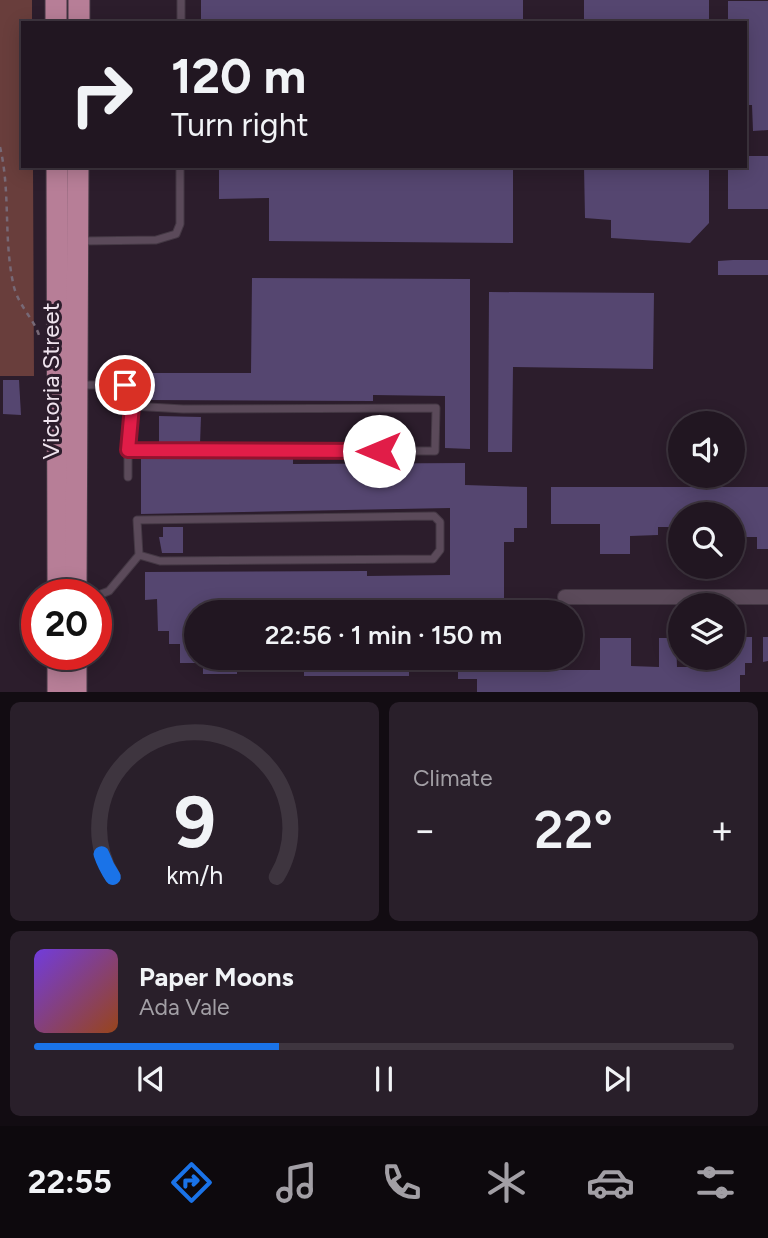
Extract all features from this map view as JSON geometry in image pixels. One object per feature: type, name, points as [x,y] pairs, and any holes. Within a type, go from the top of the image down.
[{"type":"main road","points":[[56,0],[56,21]]},
{"type":"main road","points":[[79,0],[79,21]]},
{"type":"main road","name":"Victoria Street","points":[[57,168],[58,579]]},
{"type":"main road","name":"Victoria Street","points":[[76,579],[78,168]]},
{"type":"main road","points":[[58,670],[58,692]]},
{"type":"main road","points":[[76,670],[76,692]]},
{"type":"street","points":[[565,597],[768,597]]},
{"type":"lane","points":[[181,0],[181,21]]},
{"type":"lane","points":[[77,241],[156,240],[176,234],[180,223],[180,168]]},
{"type":"lane","points":[[76,385],[125,385],[132,406],[128,477]]},
{"type":"lane","points":[[128,450],[435,451],[436,408],[183,409],[132,406]]},
{"type":"lane","points":[[112,588],[139,555],[136,520],[434,516],[440,522],[440,550],[433,559],[160,561],[139,555]]},
{"type":"path","points":[[0,147],[6,173],[8,237],[15,288],[20,306],[39,332],[39,343]]},
{"type":"shaded area","points":[[0,0],[32,0],[32,21],[21,21],[21,168],[33,168],[34,376],[0,376]]},
{"type":"building","points":[[201,0],[523,0],[523,21],[201,21]]},
{"type":"building","points":[[584,0],[709,0],[709,21],[584,21]]},
{"type":"building","points":[[728,1],[768,1],[768,130],[753,131],[752,105],[747,105],[747,21],[728,21]]},
{"type":"building","points":[[747,156],[768,156],[768,209],[728,209],[728,168],[747,168]]},
{"type":"building","points":[[513,168],[513,243],[269,241],[269,198],[219,199],[219,169],[200,169]]},
{"type":"building","points":[[584,168],[709,168],[709,223],[690,243],[611,238],[611,220],[585,218]]},
{"type":"building","points":[[768,260],[768,275],[718,275],[718,261]]},
{"type":"building","points":[[252,278],[470,279],[470,449],[445,448],[445,396],[373,395],[373,401],[147,400],[148,373],[251,373]]},
{"type":"building","points":[[489,292],[654,293],[653,369],[513,367],[512,452],[488,452]]},
{"type":"building","points":[[3,380],[19,380],[21,415],[3,414]]},
{"type":"building","points":[[159,416],[201,417],[200,444],[159,443]]},
{"type":"building","points":[[293,458],[293,464],[465,463],[465,485],[527,487],[527,528],[514,528],[514,542],[504,542],[504,600],[184,600],[184,663],[180,663],[180,644],[169,644],[169,631],[158,631],[157,599],[145,600],[145,572],[367,571],[367,576],[450,575],[450,508],[141,514],[141,459]]},
{"type":"building","points":[[551,487],[768,487],[768,549],[757,549],[757,537],[745,537],[745,502],[668,502],[668,527],[658,527],[658,535],[630,536],[630,554],[600,554],[600,524],[551,524]]},
{"type":"building","points":[[163,527],[183,527],[183,553],[162,553],[159,537],[163,537]]},
{"type":"building","points":[[745,637],[752,637],[752,663],[745,663]]},
{"type":"building","points":[[763,637],[768,637],[768,661],[763,662]]},
{"type":"building","points":[[600,638],[631,638],[631,666],[659,667],[659,638],[668,638],[668,670],[745,670],[745,675],[740,675],[740,692],[477,692],[477,679],[458,679],[458,670],[600,670]]},
{"type":"building","points":[[203,670],[237,670],[237,674],[203,674]]},
{"type":"building","points":[[304,670],[409,670],[409,676],[304,676]]},
{"type":"route","points":[[125,385],[132,406],[128,450],[379,451]]}]
